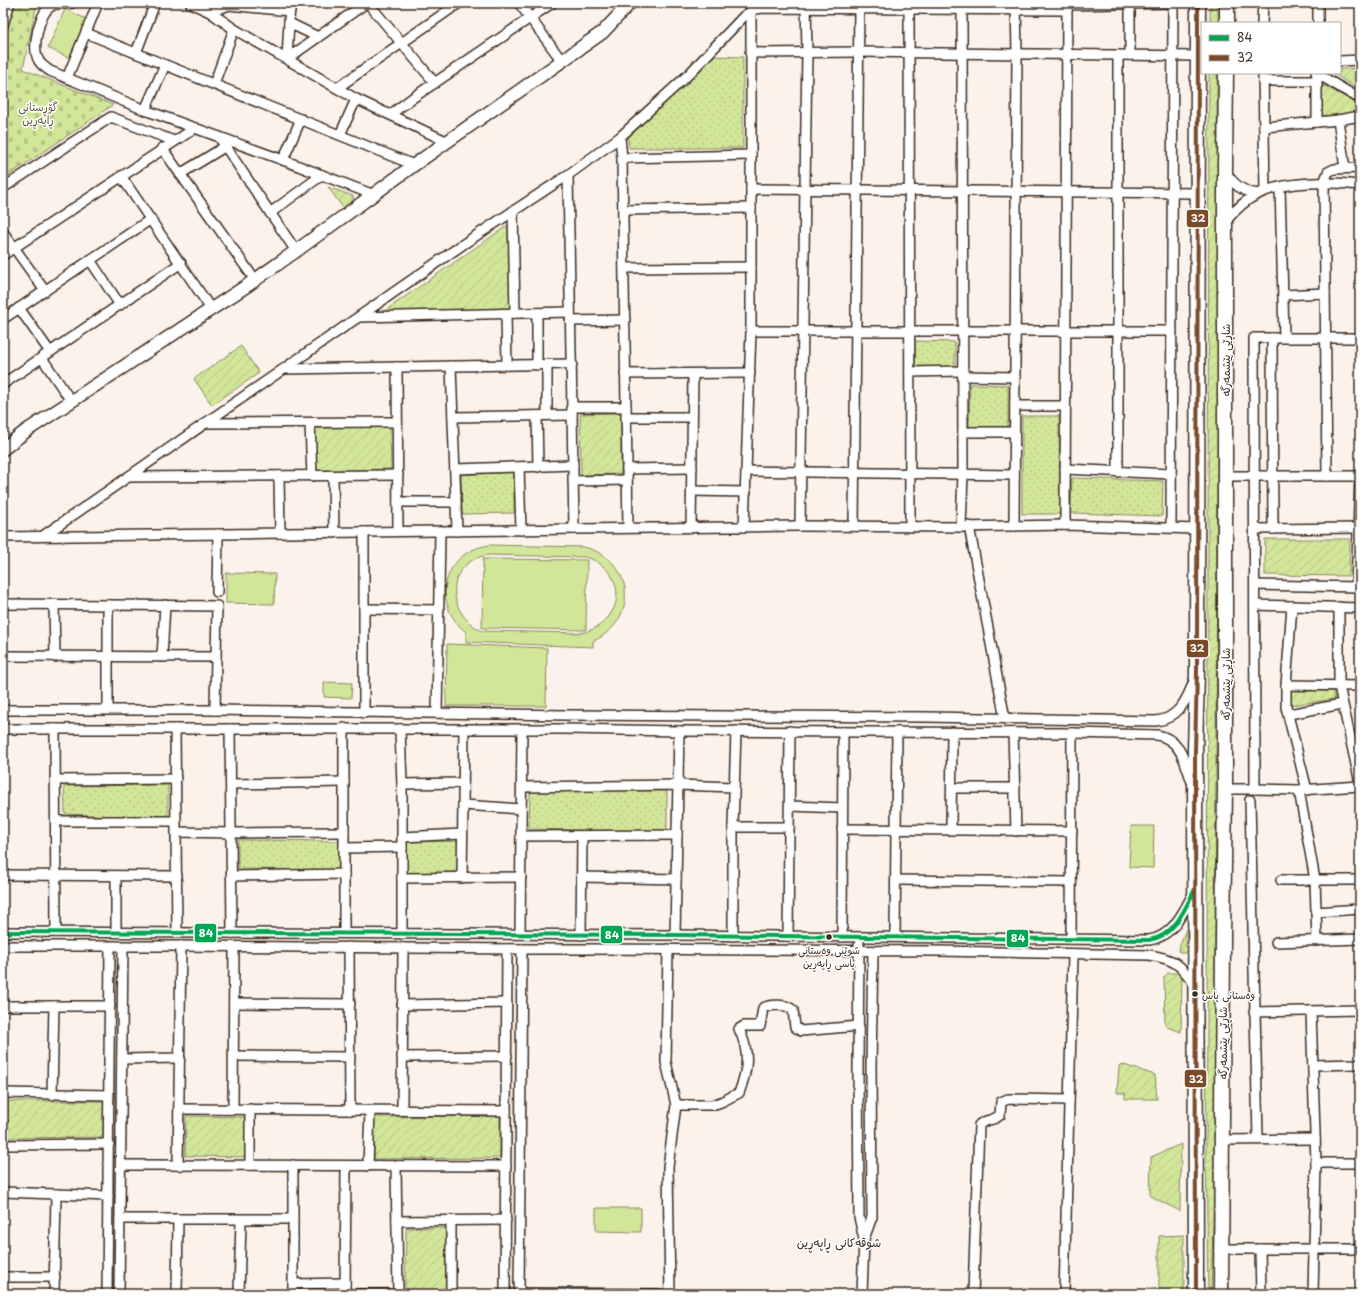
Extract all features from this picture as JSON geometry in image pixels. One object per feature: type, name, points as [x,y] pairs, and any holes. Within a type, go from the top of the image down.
[{"type":"highway","points":[[1196,1294],[1195,789],[1197,672],[1198,3]]},
{"type":"highway","points":[[1227,3],[1227,22]]},
{"type":"highway","name":"شاڕێی پێشمەرگە","points":[[1222,1294],[1221,1249],[1225,789],[1226,74]]},
{"type":"main road","points":[[3,449],[26,431],[255,280],[414,165],[603,32],[630,3]]},
{"type":"street","points":[[3,25],[10,3]]},
{"type":"street","points":[[72,3],[53,4],[44,13],[42,19],[37,39],[36,54],[39,61],[50,71],[145,110],[374,195]]},
{"type":"street","points":[[67,78],[98,3]]},
{"type":"street","points":[[136,53],[155,3]]},
{"type":"street","points":[[190,3],[210,12],[234,29],[356,99],[391,114],[448,142]]},
{"type":"street","points":[[287,59],[367,3],[435,83]]},
{"type":"street","points":[[337,88],[459,3]]},
{"type":"street","points":[[519,3],[562,61]]},
{"type":"street","points":[[391,114],[552,3]]},
{"type":"street","points":[[1130,3],[1130,55]]},
{"type":"street","points":[[43,536],[513,211],[568,176],[620,137],[689,74],[744,16],[751,11],[759,8],[806,5],[1067,6],[1130,3],[1173,3],[1171,527]]},
{"type":"street","points":[[1262,22],[1263,3]]},
{"type":"street","points":[[1318,3],[1318,22]]},
{"type":"street","points":[[210,12],[229,4],[290,7],[287,59]]},
{"type":"street","points":[[800,526],[807,52],[806,5]]},
{"type":"street","points":[[854,526],[859,6]]},
{"type":"street","points":[[909,6],[910,527]]},
{"type":"street","points":[[962,6],[963,474],[965,526],[1005,719]]},
{"type":"street","points":[[1014,526],[1016,6]]},
{"type":"street","points":[[1065,525],[1067,6]]},
{"type":"street","points":[[744,527],[751,331],[751,11]]},
{"type":"street","points":[[289,23],[318,37]]},
{"type":"street","points":[[214,84],[234,29]]},
{"type":"street","points":[[86,33],[414,165]]},
{"type":"street","points":[[750,53],[909,52],[1197,56]]},
{"type":"street","points":[[1118,55],[1118,472]]},
{"type":"street","points":[[1341,61],[1360,60]]},
{"type":"street","points":[[145,110],[165,65]]},
{"type":"street","points":[[1261,193],[1264,127],[1263,77],[1317,75],[1360,99]]},
{"type":"street","points":[[1317,75],[1317,122]]},
{"type":"street","points":[[340,135],[356,99]]},
{"type":"street","points":[[3,188],[111,116],[174,141]]},
{"type":"street","points":[[1264,127],[1338,120],[1360,116]]},
{"type":"street","points":[[283,160],[301,119]]},
{"type":"street","points":[[1338,120],[1345,168]]},
{"type":"street","points":[[3,256],[162,148],[195,128]]},
{"type":"street","points":[[218,136],[296,250]]},
{"type":"street","points":[[620,137],[622,158],[628,528]]},
{"type":"street","points":[[180,174],[226,146]]},
{"type":"street","points":[[162,148],[255,280]]},
{"type":"street","points":[[622,158],[751,155]]},
{"type":"street","points":[[1225,168],[1230,179],[1238,187],[1247,192],[1261,193]]},
{"type":"street","points":[[1327,476],[1324,183],[1328,172],[1334,169],[1360,168]]},
{"type":"street","points":[[270,213],[322,175]]},
{"type":"street","points":[[121,176],[211,309]]},
{"type":"street","points":[[568,176],[574,529]]},
{"type":"street","points":[[1225,222],[1241,205],[1261,193],[1280,187],[1324,183],[1360,185]]},
{"type":"street","points":[[1280,187],[1284,337]]},
{"type":"street","points":[[751,189],[1197,193]]},
{"type":"street","points":[[623,210],[751,208]]},
{"type":"street","points":[[507,366],[513,211]]},
{"type":"street","points":[[3,319],[151,219]]},
{"type":"street","points":[[3,232],[44,291]]},
{"type":"street","points":[[90,260],[120,305]]},
{"type":"street","points":[[3,384],[181,264]]},
{"type":"street","points":[[624,268],[751,267]]},
{"type":"street","points":[[1283,295],[1325,293]]},
{"type":"street","points":[[19,308],[50,352]]},
{"type":"street","points":[[359,317],[537,313],[570,317],[624,320]]},
{"type":"street","points":[[537,313],[537,365]]},
{"type":"street","points":[[751,331],[1172,331]]},
{"type":"street","points":[[1255,789],[1254,338],[1360,338]]},
{"type":"street","points":[[1272,338],[1273,529]]},
{"type":"street","points":[[42,358],[71,401]]},
{"type":"street","points":[[284,369],[572,364]]},
{"type":"street","points":[[547,365],[547,416]]},
{"type":"street","points":[[451,366],[457,531]]},
{"type":"street","points":[[397,367],[398,532]]},
{"type":"street","points":[[910,372],[1015,377]]},
{"type":"street","points":[[625,374],[750,373]]},
{"type":"street","points":[[691,528],[693,374]]},
{"type":"street","points":[[1015,406],[1065,406]]},
{"type":"street","points":[[453,417],[547,416],[572,411],[626,407]]},
{"type":"street","points":[[537,416],[538,466]]},
{"type":"street","points":[[626,417],[692,417]]},
{"type":"street","points":[[1254,419],[1272,419]]},
{"type":"street","points":[[206,423],[397,422]]},
{"type":"street","points":[[310,423],[312,476]]},
{"type":"street","points":[[963,432],[1014,432]]},
{"type":"street","points":[[455,469],[573,466]]},
{"type":"street","points":[[519,467],[521,530]]},
{"type":"street","points":[[627,469],[692,468]]},
{"type":"street","points":[[1065,469],[1171,474]]},
{"type":"street","points":[[747,471],[1014,475]]},
{"type":"street","points":[[128,477],[398,475]]},
{"type":"street","points":[[279,476],[280,533]]},
{"type":"street","points":[[333,476],[334,533]]},
{"type":"street","points":[[1226,476],[1360,476],[1358,587],[1255,585]]},
{"type":"street","points":[[573,481],[627,480]]},
{"type":"street","points":[[692,491],[746,492]]},
{"type":"street","points":[[398,502],[456,502]]},
{"type":"street","points":[[3,537],[800,526],[910,527],[1065,525],[1171,527],[1197,529]]},
{"type":"street","points":[[1255,529],[1358,528]]},
{"type":"street","points":[[437,713],[440,531]]},
{"type":"street","points":[[364,532],[364,713]]},
{"type":"street","points":[[217,592],[218,534]]},
{"type":"street","points":[[3,604],[217,606],[215,710]]},
{"type":"street","points":[[54,604],[55,657]]},
{"type":"street","points":[[108,605],[108,709]]},
{"type":"street","points":[[162,657],[165,605]]},
{"type":"street","points":[[1255,605],[1360,608]]},
{"type":"street","points":[[1292,606],[1286,685],[1286,707],[1289,714],[1303,790],[1315,880],[1317,941]]},
{"type":"street","points":[[1225,789],[1303,790],[1360,784],[1339,686],[1340,607]]},
{"type":"street","points":[[364,609],[439,610]]},
{"type":"street","points":[[3,656],[216,657]]},
{"type":"street","points":[[3,710],[215,710],[364,713],[1110,719],[1156,721],[1172,716],[1179,710],[1185,701],[1197,672]]},
{"type":"street","points":[[1286,685],[1360,686]]},
{"type":"street","points":[[1289,714],[1342,704]]},
{"type":"street","points":[[325,712],[325,728]]},
{"type":"street","points":[[565,715],[565,729]]},
{"type":"street","points":[[764,717],[765,731]]},
{"type":"street","points":[[927,717],[927,732]]},
{"type":"street","points":[[1109,733],[1110,719]]},
{"type":"street","points":[[344,728],[344,933]]},
{"type":"street","points":[[3,729],[565,729],[1109,733],[1157,735],[1170,739],[1175,744],[1181,753],[1195,789]]},
{"type":"street","points":[[55,729],[56,932]]},
{"type":"street","points":[[175,729],[177,932]]},
{"type":"street","points":[[230,729],[232,933]]},
{"type":"street","points":[[400,729],[402,784],[402,934]]},
{"type":"street","points":[[462,878],[464,729]]},
{"type":"street","points":[[520,934],[522,729]]},
{"type":"street","points":[[675,935],[679,731]]},
{"type":"street","points":[[733,936],[733,827],[736,731]]},
{"type":"street","points":[[788,936],[790,731]]},
{"type":"street","points":[[842,937],[843,732]]},
{"type":"street","points":[[895,937],[897,732]]},
{"type":"street","points":[[952,732],[952,829]]},
{"type":"street","points":[[1013,733],[1016,830]]},
{"type":"street","points":[[1071,939],[1072,733]]},
{"type":"street","points":[[55,780],[176,779]]},
{"type":"street","points":[[231,784],[344,782]]},
{"type":"street","points":[[402,784],[463,783]]},
{"type":"street","points":[[522,787],[678,785],[734,787]]},
{"type":"street","points":[[952,788],[1015,788]]},
{"type":"street","points":[[1250,800],[1258,1139]]},
{"type":"street","points":[[463,805],[521,809]]},
{"type":"street","points":[[790,806],[842,808]]},
{"type":"street","points":[[56,821],[176,821]]},
{"type":"street","points":[[733,827],[789,827]]},
{"type":"street","points":[[842,829],[1072,831]]},
{"type":"street","points":[[177,832],[344,832]]},
{"type":"street","points":[[402,836],[462,834]]},
{"type":"street","points":[[521,836],[677,835]]},
{"type":"street","points":[[581,934],[582,836]]},
{"type":"street","points":[[344,848],[402,847]]},
{"type":"street","points":[[232,876],[344,874]]},
{"type":"street","points":[[3,875],[177,876]]},
{"type":"street","points":[[116,876],[116,932]]},
{"type":"street","points":[[402,878],[521,877]]},
{"type":"street","points":[[582,877],[676,879]]},
{"type":"street","points":[[896,880],[1071,882]]},
{"type":"street","points":[[1281,880],[1360,880]]},
{"type":"street","points":[[3,932],[581,934],[1149,940],[1159,938],[1176,923],[1195,888]]},
{"type":"street","points":[[1316,912],[1360,909]]},
{"type":"street","points":[[266,933],[266,947]]},
{"type":"street","points":[[859,937],[859,1217],[864,1239],[862,1294]]},
{"type":"street","points":[[962,938],[962,952]]},
{"type":"street","points":[[1276,942],[1360,939]]},
{"type":"street","points":[[3,946],[859,950],[1073,955],[1148,955],[1164,958],[1179,965],[1195,985]]},
{"type":"street","points":[[178,1165],[181,946]]},
{"type":"street","points":[[108,1294],[110,947]]},
{"type":"street","points":[[119,1294],[123,947]]},
{"type":"street","points":[[233,1109],[234,947]]},
{"type":"street","points":[[349,947],[350,1110]]},
{"type":"street","points":[[402,1110],[403,948]]},
{"type":"street","points":[[505,1294],[507,949]]},
{"type":"street","points":[[522,949],[519,1293],[659,1294]]},
{"type":"street","points":[[668,949],[666,1062],[676,1105],[668,1167],[670,1294]]},
{"type":"street","points":[[864,1239],[872,1217],[871,1066],[873,951]]},
{"type":"street","points":[[1064,1294],[1073,955]]},
{"type":"street","points":[[234,1003],[350,1004]]},
{"type":"street","points":[[402,1005],[507,1003]]},
{"type":"street","points":[[676,1105],[712,1105],[739,1093],[746,1073],[746,1058],[744,1039],[738,1029],[744,1026],[760,1026],[763,1008],[769,1005],[789,1007],[793,1010],[795,1027],[801,1031],[859,1026]]},
{"type":"street","points":[[3,1006],[110,1006]]},
{"type":"street","points":[[52,1095],[54,1006]]},
{"type":"street","points":[[1254,1012],[1360,1010]]},
{"type":"street","points":[[1311,1011],[1316,1164],[1313,1294]]},
{"type":"street","points":[[234,1056],[350,1057]]},
{"type":"street","points":[[402,1057],[507,1056]]},
{"type":"street","points":[[122,1059],[180,1058]]},
{"type":"street","points":[[1313,1065],[1360,1064]]},
{"type":"street","points":[[858,1066],[871,1066]]},
{"type":"street","points":[[3,1093],[109,1096]]},
{"type":"street","points":[[973,1294],[979,1125],[982,1122],[997,1118],[1000,1115],[1001,1102],[1008,1099],[1069,1100]]},
{"type":"street","points":[[179,1109],[506,1111]]},
{"type":"street","points":[[250,1109],[250,1165]]},
{"type":"street","points":[[368,1166],[370,1110]]},
{"type":"street","points":[[1222,1140],[1315,1139]]},
{"type":"street","points":[[3,1145],[109,1144]]},
{"type":"street","points":[[506,1149],[520,1148]]},
{"type":"street","points":[[1316,1164],[1360,1163]]},
{"type":"street","points":[[120,1165],[506,1166]]},
{"type":"street","points":[[293,1165],[293,1294]]},
{"type":"street","points":[[346,1166],[345,1294],[388,1294]]},
{"type":"street","points":[[396,1166],[398,1294]]},
{"type":"street","points":[[3,1192],[108,1196]]},
{"type":"street","points":[[54,1294],[56,1194]]},
{"type":"street","points":[[120,1219],[293,1219]]},
{"type":"street","points":[[177,1294],[178,1219]]},
{"type":"street","points":[[239,1294],[241,1220]]},
{"type":"street","points":[[397,1220],[506,1220]]},
{"type":"street","points":[[451,1221],[451,1294]]},
{"type":"street","points":[[1221,1249],[1360,1249]]},
{"type":"street","points":[[1260,1249],[1261,1294]]},
{"type":"street","points":[[3,1277],[55,1278]]},
{"type":"street","points":[[293,1284],[346,1283]]},
{"type":"green space","name":"گۆڕستانی ڕاپەڕین","points":[[3,3],[37,3],[23,69],[113,105],[3,179]]},
{"type":"green space","points":[[1210,3],[1218,3],[1218,22],[1210,22]]},
{"type":"green space","points":[[65,9],[86,19],[69,58],[48,48]]},
{"type":"green space","points":[[714,56],[743,57],[743,148],[629,148],[628,138]]},
{"type":"green space","points":[[1360,68],[1360,91],[1334,74],[1341,74],[1341,69]]},
{"type":"green space","points":[[1209,74],[1217,74],[1218,291],[1214,1189],[1211,1294],[1208,1294],[1206,1147]]},
{"type":"green space","points":[[1321,84],[1360,105],[1360,111],[1321,118]]},
{"type":"green space","points":[[328,187],[353,196],[354,201],[343,208]]},
{"type":"green space","points":[[508,225],[510,310],[383,312]]},
{"type":"green space","points":[[915,341],[955,342],[955,367],[915,366]]},
{"type":"green space","points":[[241,346],[259,373],[212,405],[194,379]]},
{"type":"green space","points":[[970,384],[1008,385],[1008,427],[969,427]]},
{"type":"green space","points":[[621,413],[621,474],[581,475],[580,414]]},
{"type":"green space","points":[[1022,416],[1059,416],[1060,514],[1022,514]]},
{"type":"green space","points":[[390,427],[391,469],[315,471],[314,428]]},
{"type":"green space","points":[[514,472],[514,513],[462,514],[461,475]]},
{"type":"green space","points":[[1072,478],[1163,481],[1162,516],[1071,513]]},
{"type":"green space","points":[[1265,539],[1350,539],[1349,576],[1265,575]]},
{"type":"green space","points":[[490,545],[583,547],[595,551],[603,555],[611,562],[618,570],[622,579],[625,588],[625,598],[619,618],[613,627],[601,637],[593,641],[593,647],[466,642],[466,632],[455,620],[448,607],[445,593],[447,580],[452,568],[461,557],[474,549]],"holes":[[[489,555],[585,557],[591,559],[606,569],[613,579],[616,589],[614,608],[601,624],[591,630],[580,633],[482,631],[470,623],[461,612],[456,601],[455,588],[457,577],[464,567],[474,559]]]},
{"type":"green space","points":[[483,559],[587,560],[586,630],[482,628]]},
{"type":"green space","points":[[226,573],[275,574],[274,604],[226,603]]},
{"type":"green space","points":[[447,644],[547,648],[546,706],[446,706]]},
{"type":"green space","points":[[324,682],[352,683],[351,698],[324,697]]},
{"type":"green space","points":[[1291,691],[1333,691],[1335,699],[1291,705]]},
{"type":"green space","points":[[168,785],[168,818],[65,814],[64,786]]},
{"type":"green space","points":[[530,790],[667,791],[667,832],[529,829]]},
{"type":"green space","points":[[1131,826],[1154,826],[1153,868],[1129,867]]},
{"type":"green space","points":[[238,840],[339,841],[339,870],[238,869]]},
{"type":"green space","points":[[458,841],[459,872],[406,873],[405,842]]},
{"type":"green space","points":[[1186,929],[1186,954],[1178,951]]},
{"type":"green space","points":[[1168,973],[1182,973],[1181,1032],[1167,1027],[1165,1024],[1164,977]]},
{"type":"green space","points":[[1121,1064],[1155,1075],[1157,1099],[1125,1099],[1125,1093],[1117,1093],[1119,1066]]},
{"type":"green space","points":[[8,1101],[104,1101],[103,1137],[8,1138]]},
{"type":"green space","points":[[186,1116],[245,1117],[245,1157],[185,1156]]},
{"type":"green space","points":[[500,1116],[500,1158],[374,1159],[374,1117]]},
{"type":"green space","points":[[1181,1144],[1180,1211],[1150,1196],[1151,1157]]},
{"type":"green space","points":[[596,1208],[641,1208],[641,1232],[596,1231]]},
{"type":"green space","points":[[406,1228],[447,1228],[447,1290],[405,1290]]},
{"type":"green space","points":[[1184,1235],[1184,1294],[1159,1294],[1159,1236]]},
{"type":"transit line","name":"32","points":[[1196,1294],[1195,751],[1197,672],[1198,3]]},
{"type":"transit line","name":"84","points":[[3,932],[675,935],[1149,940],[1158,938],[1172,928],[1183,913],[1195,889]]},
{"type":"place","name":"شوێنی وەستانی پاسی ڕاپەڕین","points":[[829,937]]},
{"type":"place","name":"وەستانی پاس","points":[[1195,994]]},
{"type":"district","name":"شوقەکانی ڕاپەڕین","points":[[839,1242]]}]
